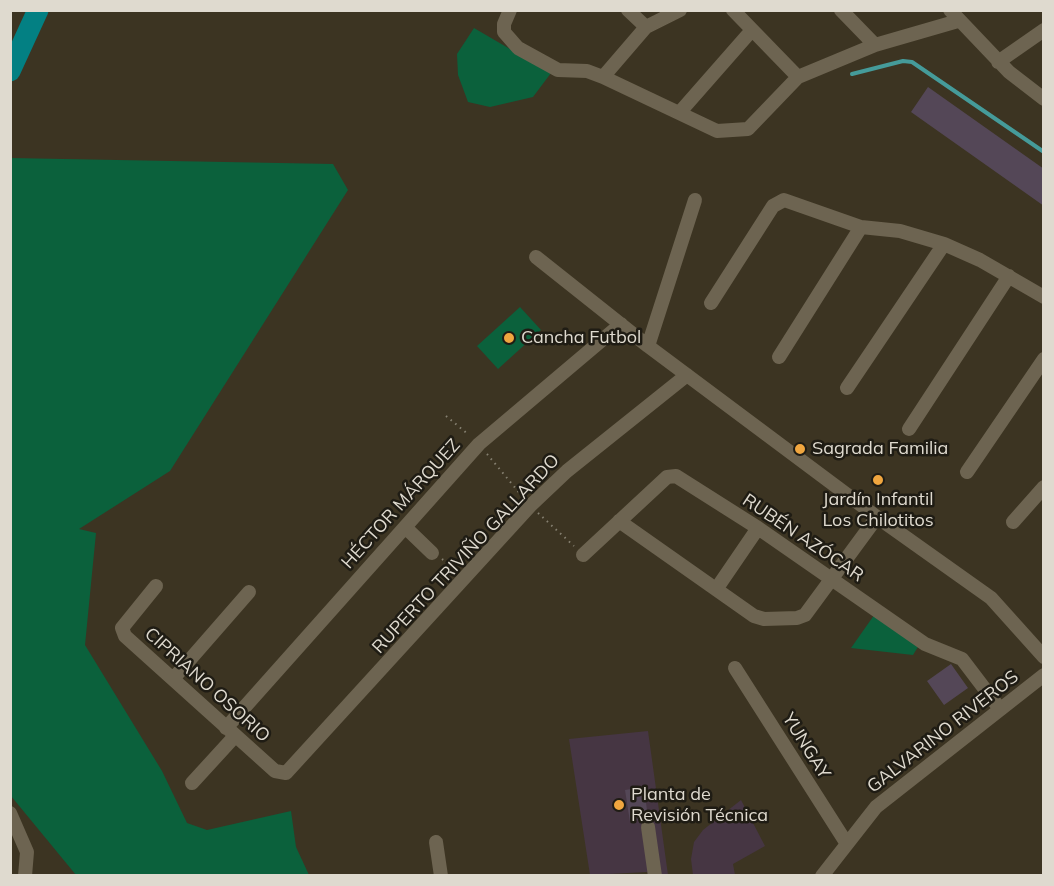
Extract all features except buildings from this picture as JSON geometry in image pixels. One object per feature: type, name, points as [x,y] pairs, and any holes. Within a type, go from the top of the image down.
[{"type":"street","points":[[628,10],[645,27]]},
{"type":"street","points":[[603,76],[645,27],[680,10]]},
{"type":"street","points":[[733,10],[798,77]]},
{"type":"street","points":[[841,10],[875,45]]},
{"type":"street","points":[[508,14],[504,32],[518,48],[558,70],[587,71],[603,76],[717,131],[748,129],[798,77],[954,16],[998,62],[1044,99]]},
{"type":"street","points":[[680,112],[752,30]]},
{"type":"street","points":[[998,62],[1044,30]]},
{"type":"street","points":[[648,346],[695,200]]},
{"type":"street","points":[[711,303],[776,203],[790,201],[861,227],[900,231],[944,244],[1009,276],[1044,297]]},
{"type":"street","points":[[779,357],[861,227]]},
{"type":"street","points":[[848,388],[944,244]]},
{"type":"street","points":[[536,257],[648,346],[877,517],[991,598],[1044,657]]},
{"type":"street","points":[[909,429],[1009,276]]},
{"type":"street","name":"HÉCTOR MÁRQUEZ","points":[[192,783],[230,732],[479,444],[621,324]]},
{"type":"street","points":[[967,472],[1044,359]]},
{"type":"street","name":"RUPERTO TRIVIÑO GALLARDO","points":[[286,773],[530,506],[567,471],[687,375]]},
{"type":"street","name":"RUBÉN AZÓCAR","points":[[583,555],[667,477],[676,476],[758,528],[925,644],[962,659],[1000,709]]},
{"type":"street","points":[[1013,522],[1044,487]]},
{"type":"street","points":[[619,522],[717,588],[754,616],[764,619],[797,618],[805,615],[833,580],[877,517]]},
{"type":"street","points":[[405,527],[432,553]]},
{"type":"street","points":[[717,588],[758,528]]},
{"type":"street","name":"CIPRIANO OSORIO","points":[[156,586],[122,628],[126,636],[274,771],[286,773]]},
{"type":"street","points":[[173,679],[249,592]]},
{"type":"street","name":"YUNGAY","points":[[735,668],[847,843]]},
{"type":"street","name":"GALVARINO RIVEROS","points":[[822,876],[876,807],[1044,675]]},
{"type":"street","points":[[10,813],[27,852],[25,875]]},
{"type":"street","points":[[648,827],[655,876]]},
{"type":"street","points":[[436,842],[441,876]]},
{"type":"path","points":[[446,416],[479,444],[530,506],[583,555]]},
{"type":"path","points":[[432,553],[467,576]]},
{"type":"shaded area","name":"Planta de Revisión Técnica","points":[[648,731],[668,875],[648,875],[647,872],[590,875],[569,739]]},
{"type":"shaded area","points":[[741,800],[765,846],[733,864],[735,875],[693,875],[691,859],[694,842],[703,830]]},
{"type":"green space","points":[[474,28],[551,73],[533,97],[490,107],[468,102],[458,75],[457,54]]},
{"type":"green space","points":[[10,158],[333,164],[348,190],[170,471],[79,529],[96,533],[85,645],[162,771],[187,823],[207,830],[291,811],[296,847],[309,875],[76,875],[11,796]]},
{"type":"green space","name":"Cancha Futbol","points":[[520,307],[541,330],[498,369],[477,346]]},
{"type":"green space","points":[[877,611],[921,642],[913,655],[851,648]]},
{"type":"waterway","points":[[10,71],[38,10]]},
{"type":"waterway","points":[[852,74],[903,61],[912,62],[1044,152]]},
{"type":"place","name":"Cancha Futbol","points":[[509,338]]},
{"type":"place","name":"Sagrada Familia","points":[[800,449]]},
{"type":"place","name":"Jardín Infantil Los Chilotitos","points":[[878,480]]},
{"type":"place","name":"Planta de Revisión Técnica","points":[[619,805]]}]
